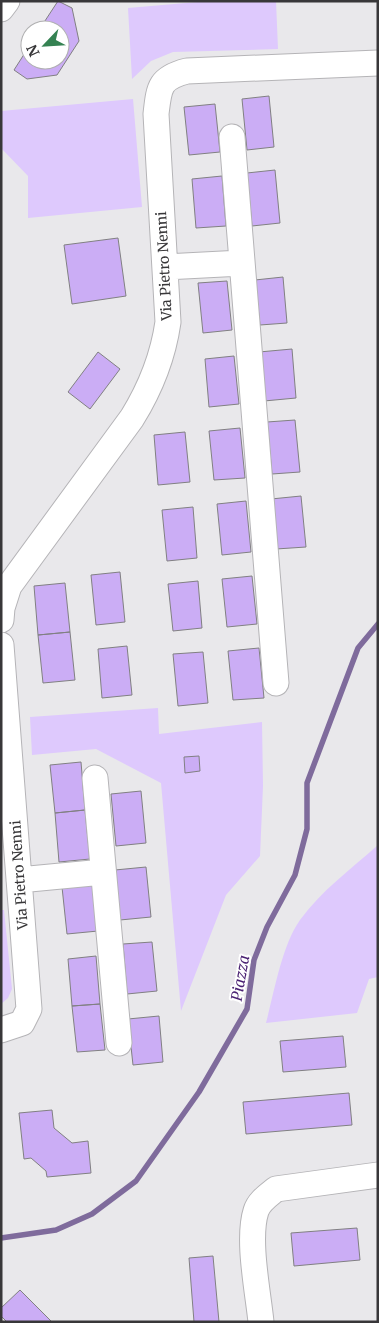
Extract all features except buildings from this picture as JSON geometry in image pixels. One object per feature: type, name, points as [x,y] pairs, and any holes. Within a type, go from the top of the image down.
[{"type":"street","points":[[1,9],[7,1]]},
{"type":"street","name":"Via Pietro Nenni","points":[[1,620],[2,608],[9,586],[144,398],[165,344],[168,322],[156,114],[158,94],[163,83],[171,75],[187,71],[378,63]]},
{"type":"street","points":[[232,137],[276,683]]},
{"type":"street","points":[[165,267],[242,263]]},
{"type":"street","name":"Via Pietro Nenni","points":[[1,645],[29,1010],[22,1022],[1,1030]]},
{"type":"street","points":[[95,778],[119,1043]]},
{"type":"street","points":[[19,880],[103,872]]},
{"type":"street","points":[[261,1322],[252,1232],[256,1209],[264,1198],[276,1189],[378,1175]]},
{"type":"shaded area","points":[[209,1],[276,1],[278,49],[173,52],[151,61],[132,79],[128,8]]},
{"type":"shaded area","points":[[133,99],[142,207],[28,218],[28,176],[1,148],[1,111]]},
{"type":"shaded area","points":[[158,708],[159,734],[262,722],[263,786],[260,856],[226,895],[181,1011],[161,783],[96,749],[32,755],[30,717]]},
{"type":"shaded area","points":[[378,845],[378,977],[369,979],[357,1013],[266,1023],[283,956],[300,920],[327,890]]},
{"type":"shaded area","points":[[1,910],[4,910],[12,989],[8,998],[1,1004]]},
{"type":"waterway","name":"Piazza","points":[[1,1238],[56,1230],[92,1214],[136,1181],[199,1092],[247,1009],[254,960],[267,927],[295,875],[307,829],[307,783],[358,648],[378,624]]}]
